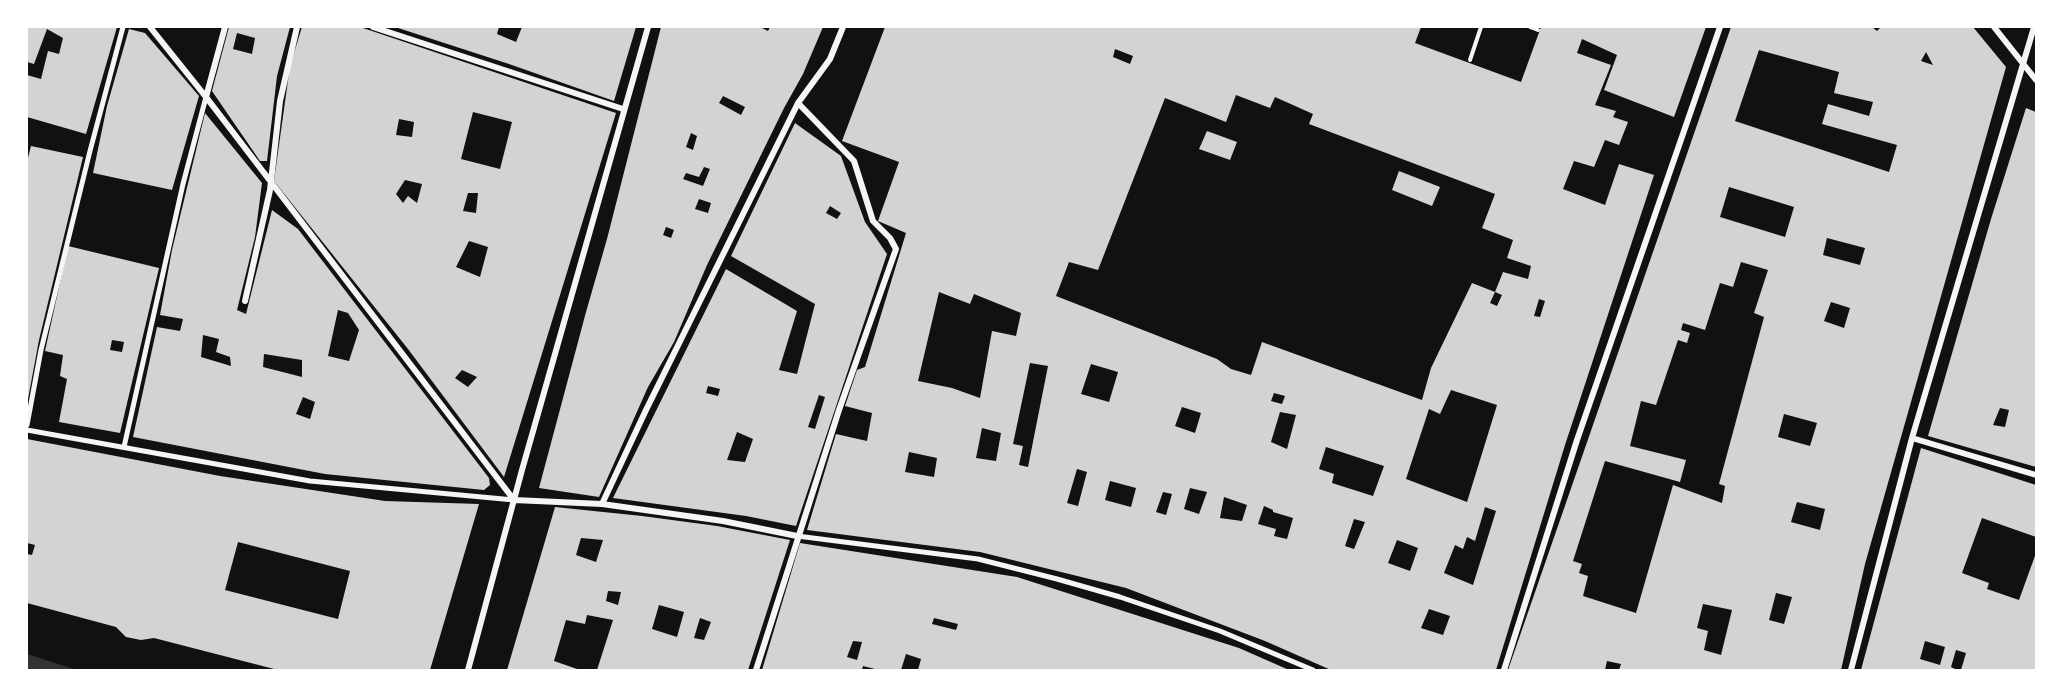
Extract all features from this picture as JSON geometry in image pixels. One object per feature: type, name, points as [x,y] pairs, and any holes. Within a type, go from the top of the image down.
[{"type":"street","points":[[27,425],[41,350],[123,27]]},
{"type":"street","points":[[150,27],[514,500]]},
{"type":"street","points":[[124,447],[183,184],[225,27]]},
{"type":"street","points":[[245,301],[271,182],[280,101],[297,27]]},
{"type":"street","points":[[373,27],[623,109]]},
{"type":"street","points":[[468,670],[623,109],[648,27]]},
{"type":"street","points":[[602,504],[798,103],[830,59],[843,27]]},
{"type":"street","points":[[1504,670],[1577,440],[1720,27]]},
{"type":"street","points":[[1994,27],[2036,80]]},
{"type":"street","points":[[1851,670],[1912,438],[2034,27]]},
{"type":"street","points":[[756,670],[797,536],[896,249],[890,238],[873,221],[854,161],[798,103]]},
{"type":"street","points":[[27,430],[310,481],[514,500],[602,504],[723,521],[797,536],[978,559],[1120,597],[1220,631],[1313,670]]},
{"type":"street","points":[[1912,438],[2036,475]]},
{"type":"path","points":[[1470,60],[1481,27]]},
{"type":"path","points":[[1530,27],[1538,30]]},
{"type":"shaded area","points":[[27,654],[77,670],[27,670]]},
{"type":"building","points":[[27,27],[117,27],[86,134],[27,117],[27,75],[41,79],[48,51],[59,54],[63,38],[47,29],[34,64],[27,62]]},
{"type":"building","points":[[229,27],[290,27],[277,76],[267,161],[260,161],[212,91]],"holes":[[[237,33],[255,38],[252,54],[233,49]]]},
{"type":"building","points":[[302,27],[360,27],[616,113],[504,477],[408,349],[274,181],[290,66]],"holes":[[[473,112],[512,122],[500,169],[461,159]],[[399,119],[414,122],[412,137],[396,135]],[[405,180],[422,184],[417,203],[408,196],[403,203],[396,194]],[[468,193],[478,193],[476,213],[463,211]],[[469,241],[488,247],[480,277],[456,267]],[[462,370],[477,377],[468,387],[455,378]]]},
{"type":"building","points":[[395,27],[499,27],[497,34],[516,42],[522,27],[636,27],[614,101]]},
{"type":"building","points":[[661,27],[760,27],[768,31],[770,27],[823,27],[803,74],[707,265],[674,342],[648,387],[599,497],[539,488],[607,239]],"holes":[[[723,96],[745,107],[741,115],[719,103]],[[691,133],[697,136],[693,150],[686,147]],[[704,167],[710,169],[703,186],[683,179],[686,173],[699,177]],[[699,199],[711,203],[708,213],[695,209]],[[666,227],[674,230],[671,238],[663,235]]]},
{"type":"building","points":[[885,27],[1421,27],[1415,43],[1521,82],[1541,27],[1706,27],[1674,117],[1604,90],[1617,55],[1582,39],[1577,53],[1611,65],[1595,105],[1616,111],[1613,117],[1628,122],[1619,145],[1605,140],[1594,167],[1574,161],[1563,189],[1605,205],[1619,164],[1654,175],[1565,445],[1496,670],[1331,670],[1265,641],[1126,588],[980,552],[807,530],[836,434],[867,441],[872,413],[845,406],[857,370],[865,367],[906,233],[878,221],[899,162],[842,141]],"holes":[[[1115,49],[1133,56],[1130,64],[1113,57]],[[1236,95],[1270,108],[1275,97],[1313,114],[1309,124],[1495,194],[1482,228],[1513,240],[1507,258],[1531,266],[1528,279],[1503,272],[1495,292],[1472,283],[1431,368],[1422,400],[1262,342],[1251,375],[1231,369],[1217,359],[1056,296],[1069,262],[1098,270],[1165,98],[1226,122]],[[939,292],[970,304],[974,294],[1021,313],[1016,336],[992,331],[980,398],[952,388],[918,381]],[[1495,292],[1502,295],[1497,306],[1490,303]],[[1539,299],[1545,301],[1540,317],[1534,316]],[[1030,363],[1048,366],[1028,467],[1019,465],[1023,446],[1013,444]],[[1091,364],[1118,372],[1109,402],[1081,394]],[[1451,390],[1497,405],[1467,502],[1406,479],[1429,409],[1440,414]],[[1274,393],[1285,396],[1282,404],[1271,401]],[[1182,407],[1201,413],[1195,433],[1175,426]],[[1280,412],[1296,415],[1287,449],[1271,442]],[[982,428],[1001,433],[996,461],[976,458]],[[1326,447],[1384,466],[1373,496],[1332,483],[1334,474],[1319,469]],[[909,452],[937,458],[934,477],[905,472]],[[1077,469],[1087,472],[1078,506],[1067,503]],[[1110,481],[1136,488],[1131,507],[1105,500]],[[1190,488],[1207,492],[1199,514],[1184,509]],[[1163,492],[1172,494],[1166,515],[1156,512]],[[1224,497],[1247,505],[1242,521],[1220,518]],[[1264,506],[1273,512],[1293,518],[1287,539],[1274,536],[1276,529],[1258,524]],[[1485,507],[1496,511],[1473,585],[1444,573],[1455,545],[1463,549],[1467,537],[1475,541]],[[1354,519],[1365,522],[1354,549],[1345,546]],[[1397,540],[1418,548],[1410,571],[1388,563]],[[1429,609],[1450,616],[1443,635],[1421,628]]]},
{"type":"building","points":[[1731,27],[1872,27],[1877,31],[1881,27],[1973,27],[2006,67],[1865,564],[1841,670],[1619,670],[1621,664],[1607,661],[1605,670],[1508,670]],"holes":[[[1759,50],[1839,72],[1834,93],[1873,102],[1869,116],[1828,104],[1822,124],[1897,145],[1889,172],[1735,121]],[[1926,52],[1933,65],[1921,61]],[[1729,187],[1794,207],[1785,237],[1720,217]],[[1827,238],[1865,248],[1860,265],[1823,255]],[[1741,262],[1768,270],[1754,313],[1764,317],[1719,484],[1725,486],[1722,503],[1673,485],[1636,613],[1583,596],[1588,576],[1579,573],[1582,564],[1573,561],[1605,461],[1680,482],[1686,460],[1630,446],[1641,401],[1656,405],[1678,340],[1687,343],[1690,333],[1681,330],[1683,323],[1705,330],[1720,283],[1733,287]],[[1831,302],[1850,308],[1844,328],[1824,321]],[[1784,414],[1817,423],[1810,446],[1778,437]],[[1797,502],[1825,509],[1820,530],[1791,522]],[[1776,593],[1792,597],[1784,624],[1769,620]],[[1703,604],[1732,610],[1721,655],[1704,650],[1708,631],[1697,628]]]},
{"type":"building","points":[[129,29],[145,33],[199,96],[172,190],[93,173],[107,106]]},
{"type":"building","points":[[2026,108],[2036,112],[2036,467],[1928,436]],"holes":[[[2000,408],[2009,410],[2005,427],[1993,425]]]},
{"type":"building","points":[[205,113],[262,183],[255,237],[237,310],[246,314],[272,210],[298,229],[489,478],[490,485],[484,490],[325,474],[133,437],[157,327],[180,331],[183,319],[160,315],[172,250]],"holes":[[[338,310],[348,313],[359,330],[349,361],[328,356]],[[203,335],[219,339],[216,352],[230,357],[231,366],[201,357]],[[264,354],[302,360],[302,377],[263,367]],[[303,397],[315,402],[310,419],[296,414]]]},
{"type":"building","points":[[795,123],[841,156],[865,222],[887,254],[796,526],[746,516],[613,498],[726,269],[797,311],[779,370],[797,374],[815,304],[731,256]],"holes":[[[830,206],[841,213],[837,219],[826,213]],[[708,386],[720,389],[718,396],[706,393]],[[819,395],[825,397],[815,429],[808,427]],[[737,432],[753,439],[745,462],[727,460]]]},
{"type":"building","points":[[1207,131],[1237,142],[1230,160],[1199,149]]},
{"type":"building","points":[[31,146],[83,157],[39,340],[28,399],[27,162]]},
{"type":"building","points":[[1399,171],[1440,187],[1432,206],[1392,190]]},
{"type":"building","points":[[68,246],[159,268],[120,433],[59,422],[67,379],[60,376],[63,355],[45,351]],"holes":[[[112,340],[124,342],[122,352],[110,350]]]},
{"type":"building","points":[[27,439],[220,476],[385,501],[479,504],[430,670],[278,670],[154,638],[141,640],[126,637],[116,627],[27,603],[27,554],[32,555],[35,545],[27,543]],"holes":[[[238,542],[350,571],[338,619],[225,590]]]},
{"type":"building","points":[[1921,448],[2036,485],[2036,537],[1982,518],[1962,573],[1989,583],[1987,589],[2019,600],[2036,553],[2036,670],[1961,670],[1966,653],[1956,650],[1951,667],[1957,670],[1861,670]],"holes":[[[1925,641],[1945,647],[1940,665],[1920,659]]]},
{"type":"building","points":[[555,507],[717,526],[790,540],[748,670],[597,670],[613,620],[587,615],[585,624],[566,620],[554,661],[580,670],[507,670]],"holes":[[[581,538],[603,540],[596,562],[576,555]],[[608,591],[621,592],[618,605],[606,601]],[[659,605],[684,612],[677,637],[652,629]],[[700,618],[711,622],[704,640],[694,638]]]},
{"type":"building","points":[[800,543],[1017,577],[1239,648],[1289,670],[918,670],[921,659],[906,654],[901,670],[879,670],[863,666],[862,670],[762,670]],"holes":[[[934,618],[958,624],[956,630],[932,624]],[[853,641],[862,642],[857,660],[847,657]]]}]
